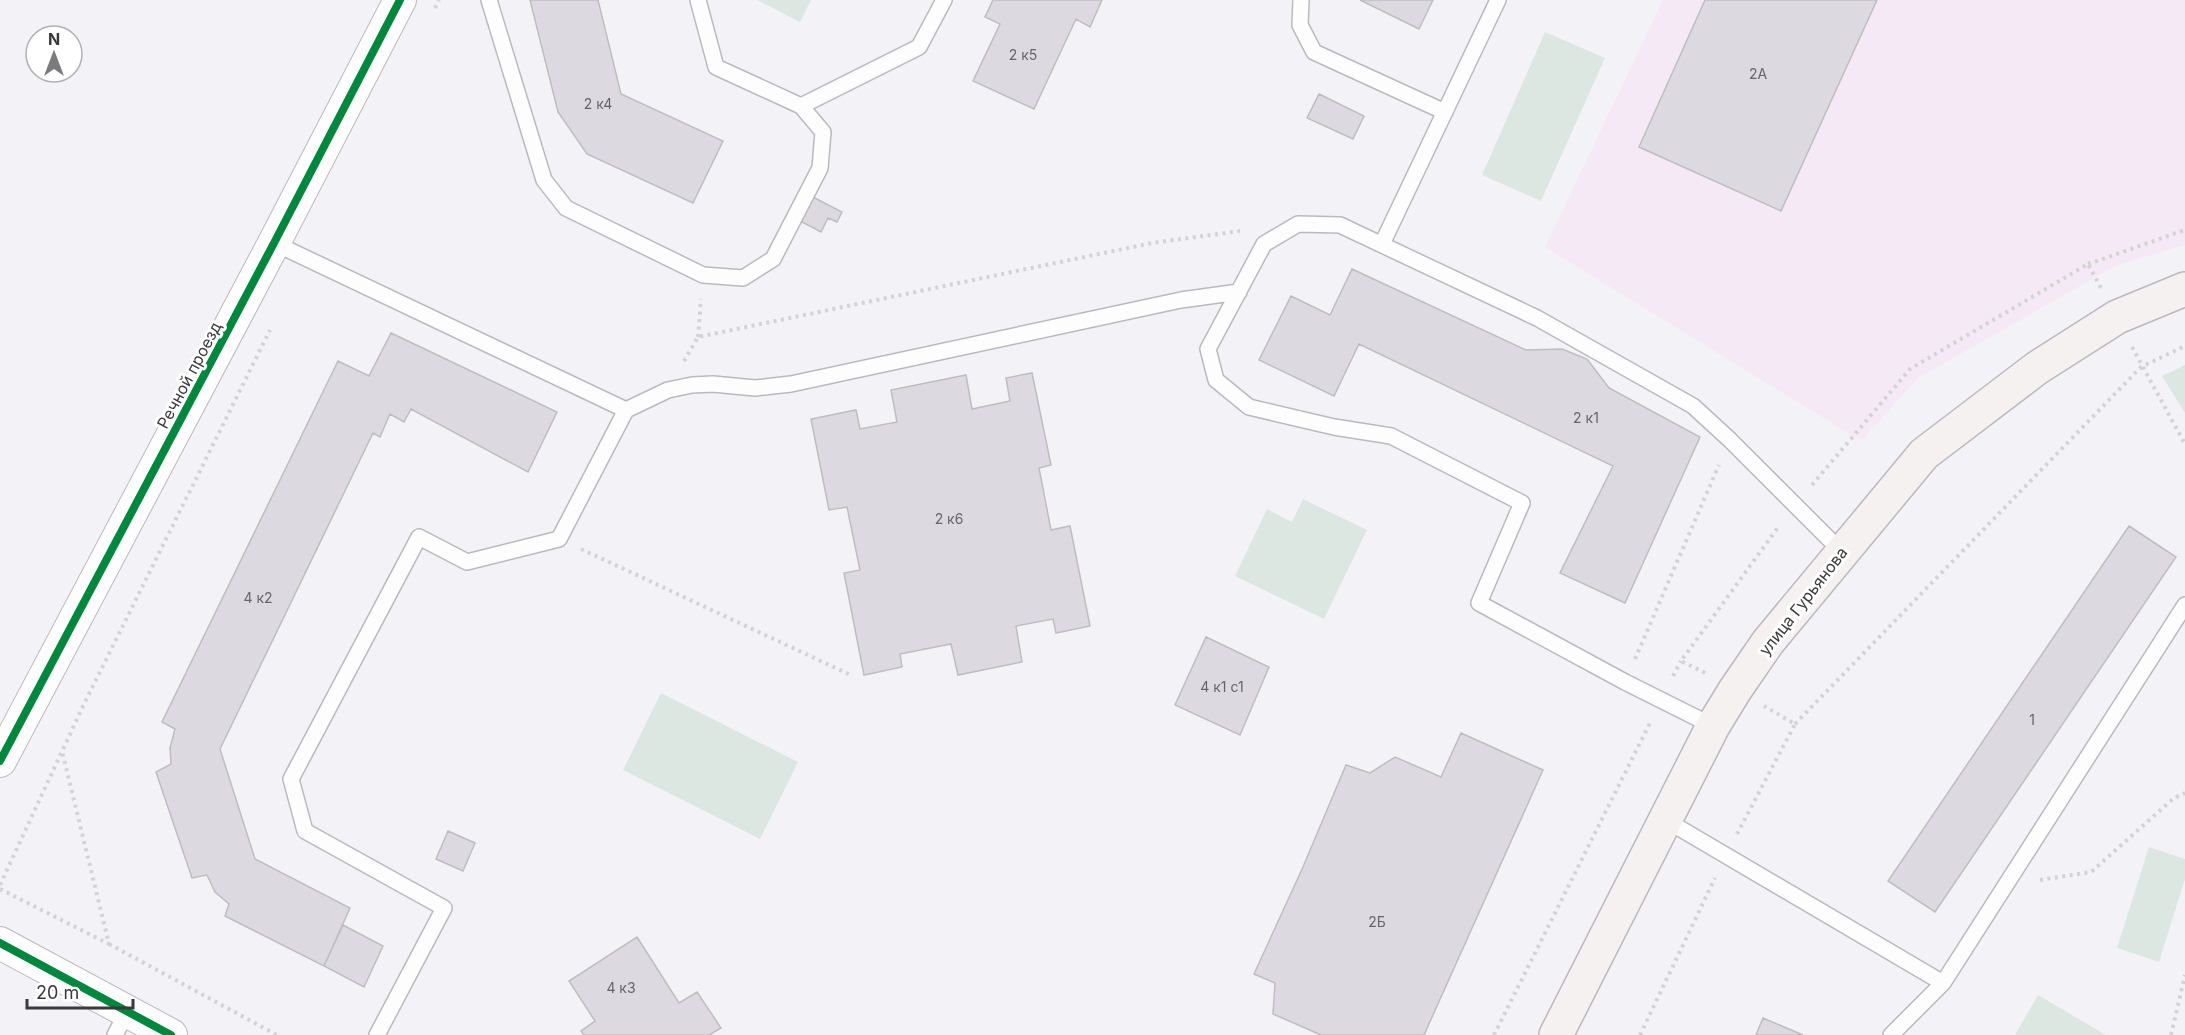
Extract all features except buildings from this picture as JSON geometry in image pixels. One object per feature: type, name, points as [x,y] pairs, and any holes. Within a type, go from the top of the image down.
[{"type":"main road","name":"улица Гурьянова","points":[[1556,1035],[1713,726],[1768,642],[1841,551],[1924,454],[2037,368],[2117,317],[2185,289]]},
{"type":"street","name":"Речной проезд","points":[[0,761],[400,0]]},
{"type":"street","points":[[0,943],[121,1023],[171,1035]]},
{"type":"lane","points":[[489,0],[544,180],[566,208],[703,275],[743,278],[773,259],[820,168],[823,132],[801,106],[716,67],[698,0]]},
{"type":"lane","points":[[801,106],[919,47],[944,0]]},
{"type":"lane","points":[[1301,0],[1300,25],[1314,52],[1445,112]]},
{"type":"lane","points":[[1382,244],[1498,0]]},
{"type":"lane","points":[[1713,726],[1625,682],[1479,603],[1522,503],[1391,436],[1334,427],[1249,407],[1216,380],[1208,348],[1264,244],[1298,224],[1340,225],[1537,318],[1693,406],[1841,551]]},
{"type":"lane","points":[[274,243],[626,410]]},
{"type":"lane","points":[[377,1035],[444,908],[305,831],[291,779],[419,537],[467,562],[559,539],[626,410],[668,390],[692,385],[714,384],[755,388],[792,384],[1181,300],[1239,292]]},
{"type":"lane","points":[[1891,1035],[1944,983],[2185,605]]},
{"type":"lane","points":[[1664,819],[1944,983]]},
{"type":"path","points":[[434,10],[439,0]]},
{"type":"path","points":[[2088,264],[2185,230]]},
{"type":"path","points":[[698,337],[1152,243],[1242,231]]},
{"type":"path","points":[[668,390],[698,337],[703,275]]},
{"type":"path","points":[[2117,317],[2141,367],[2185,444]]},
{"type":"path","points":[[274,321],[82,706],[0,887],[277,1035]]},
{"type":"path","points":[[1795,724],[2141,367],[2185,346]]},
{"type":"path","points":[[1625,682],[1730,440]]},
{"type":"path","points":[[559,539],[853,676]]},
{"type":"path","points":[[1494,1035],[1681,661]]},
{"type":"path","points":[[62,750],[109,944]]},
{"type":"path","points":[[2006,885],[2091,872],[2174,798],[2185,793]]},
{"type":"path","points":[[2171,1035],[2185,975]]},
{"type":"shaded area","points":[[757,0],[811,0],[800,22]]},
{"type":"shaded area","points":[[1663,0],[2185,0],[2185,245],[2117,265],[1918,378],[1861,441],[1545,247]]},
{"type":"shaded area","points":[[1545,32],[1605,58],[1541,201],[1482,175]]},
{"type":"shaded area","points":[[2185,365],[2185,413],[2162,376]]},
{"type":"shaded area","points":[[1303,499],[1367,530],[1324,619],[1235,576],[1267,509],[1292,522]]},
{"type":"shaded area","points":[[661,693],[798,762],[760,839],[623,770]]},
{"type":"shaded area","points":[[2149,847],[2185,859],[2185,879],[2159,962],[2117,948]]},
{"type":"shaded area","points":[[2038,995],[2106,1035],[2015,1035]]},
{"type":"cycle path","points":[[0,761],[400,0]]},
{"type":"cycle path","points":[[0,943],[171,1035]]}]
